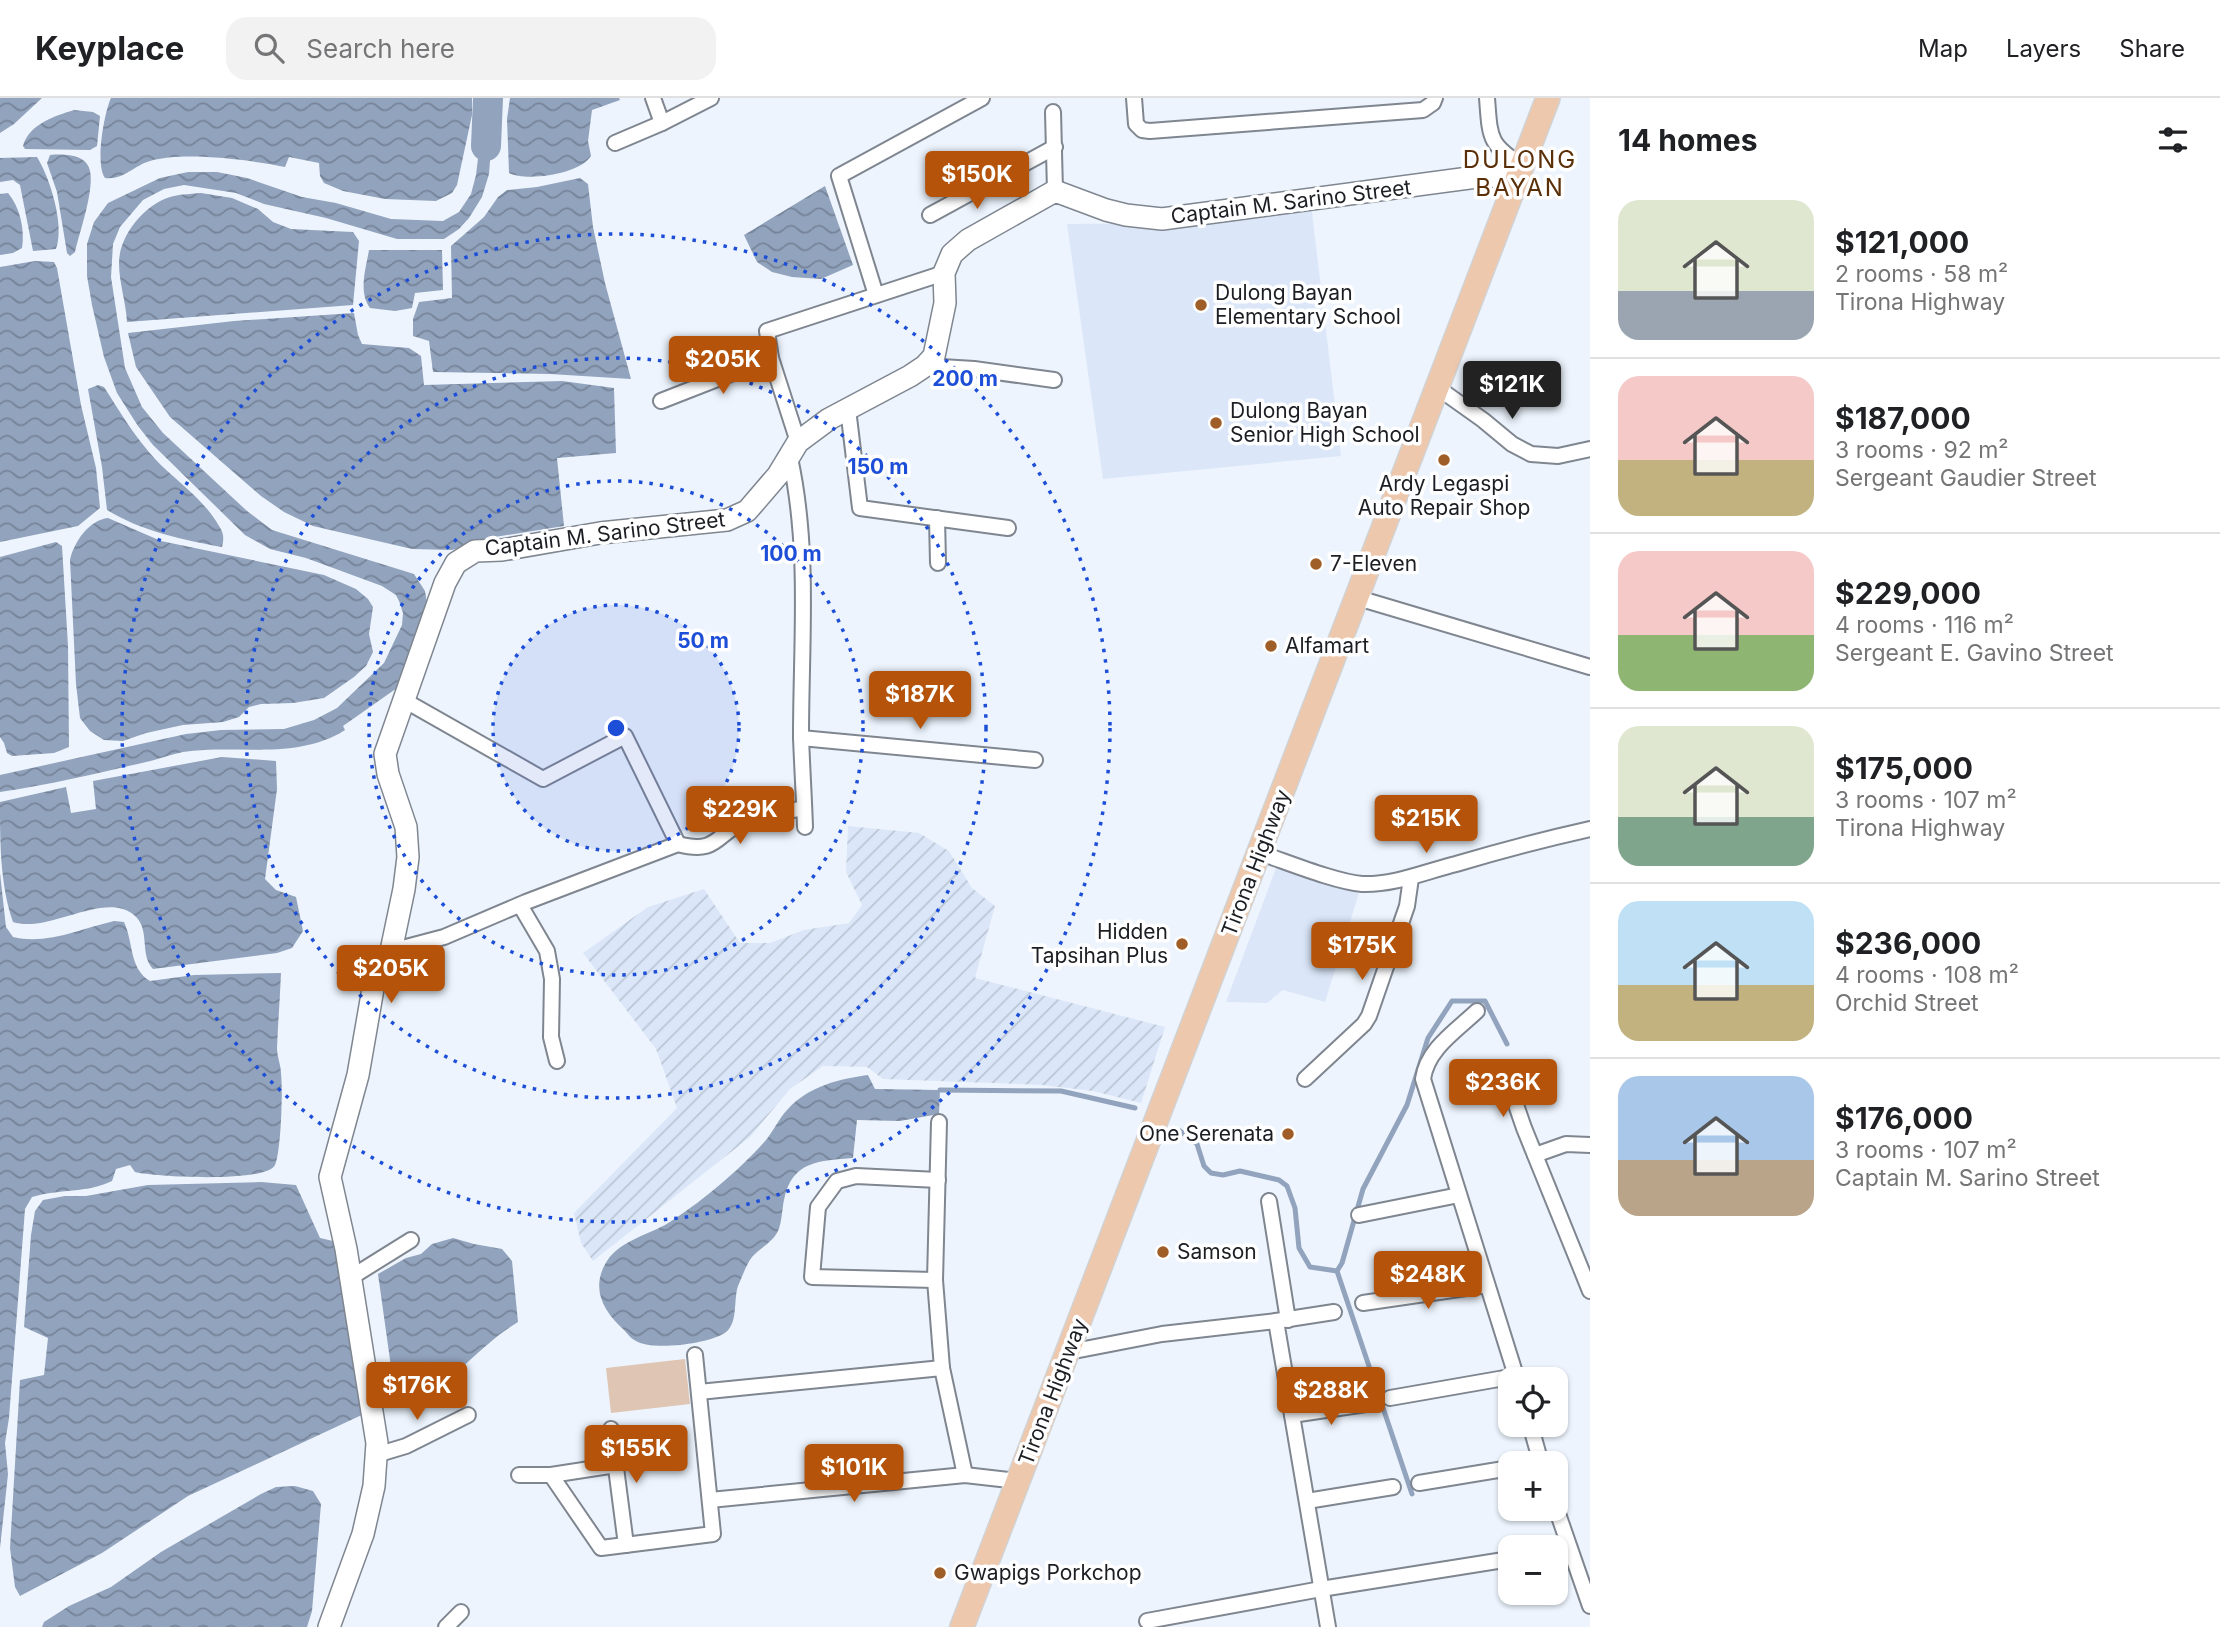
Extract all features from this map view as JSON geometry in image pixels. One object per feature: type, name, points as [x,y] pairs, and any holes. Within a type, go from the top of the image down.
[{"type":"main road","name":"Tirona Highway","points":[[962,1627],[1548,98]]},
{"type":"street","points":[[653,98],[662,123]]},
{"type":"street","points":[[615,143],[711,98]]},
{"type":"street","points":[[876,295],[839,176],[982,98]]},
{"type":"street","points":[[1135,98],[1136,124],[1142,130],[1150,131],[1423,110],[1433,103],[1435,98]]},
{"type":"street","points":[[1487,98],[1492,140],[1519,171]]},
{"type":"street","points":[[925,366],[934,356],[939,338],[945,303],[944,273],[952,254],[968,240],[1055,191],[1054,112]]},
{"type":"street","points":[[930,215],[1055,147]]},
{"type":"street","name":"Captain M. Sarino Street","points":[[1055,191],[1106,210],[1162,219],[1519,171]]},
{"type":"street","points":[[805,827],[801,738],[804,579],[794,450],[766,331],[944,273]]},
{"type":"street","points":[[661,401],[771,358]]},
{"type":"street","points":[[925,366],[974,369],[1054,380]]},
{"type":"street","name":"Captain M. Sarino Street","points":[[329,1627],[363,1534],[374,1486],[377,1443],[350,1278],[330,1177],[358,1075],[374,983],[383,961],[391,951],[408,857],[405,827],[388,774],[385,754],[402,699],[445,583],[456,563],[475,551],[502,550],[600,533],[727,520],[747,511],[794,450],[817,427],[925,366]]},
{"type":"street","points":[[1438,388],[1512,444],[1531,454],[1558,456],[1590,449]]},
{"type":"street","points":[[848,409],[860,508],[1008,528]]},
{"type":"street","points":[[937,518],[937,563]]},
{"type":"street","points":[[1358,598],[1590,667]]},
{"type":"street","points":[[402,699],[543,779],[625,736],[678,844]]},
{"type":"street","points":[[801,738],[1035,760]]},
{"type":"street","points":[[391,951],[444,937],[678,844],[702,848],[748,819],[804,808]]},
{"type":"street","points":[[1260,853],[1359,884],[1411,878],[1514,847],[1590,829]]},
{"type":"street","points":[[1305,1079],[1364,1024],[1407,905],[1411,878]]},
{"type":"street","points":[[520,905],[547,951],[552,979],[551,1037],[557,1061]]},
{"type":"street","points":[[1477,1011],[1432,1053],[1423,1079],[1513,1367]]},
{"type":"street","points":[[1504,1070],[1590,1290]]},
{"type":"street","points":[[939,1122],[935,1280],[942,1368],[965,1475]]},
{"type":"street","points":[[1535,1155],[1566,1144],[1590,1145]]},
{"type":"street","points":[[935,1280],[813,1278],[818,1207],[836,1181],[856,1176],[938,1180]]},
{"type":"street","points":[[1359,1215],[1459,1195]]},
{"type":"street","points":[[1269,1201],[1292,1415],[1328,1627]]},
{"type":"street","points":[[350,1278],[411,1240]]},
{"type":"street","points":[[1363,1303],[1487,1285]]},
{"type":"street","points":[[1069,1352],[1162,1334],[1334,1312]]},
{"type":"street","points":[[551,1475],[601,1548],[713,1534],[695,1355]]},
{"type":"street","points":[[699,1392],[942,1368]]},
{"type":"street","points":[[1390,1398],[1498,1380]]},
{"type":"street","points":[[1292,1415],[1366,1404]]},
{"type":"street","points":[[376,1455],[406,1446],[468,1415]]},
{"type":"street","points":[[611,1429],[626,1545]]},
{"type":"street","points":[[519,1475],[551,1475],[616,1465]]},
{"type":"street","points":[[1419,1483],[1498,1470]]},
{"type":"street","points":[[710,1500],[965,1475],[1018,1481]]},
{"type":"street","points":[[1307,1501],[1393,1487]]},
{"type":"street","points":[[1147,1621],[1321,1589],[1498,1561]]},
{"type":"street","points":[[1568,1563],[1590,1606]]},
{"type":"street","points":[[446,1627],[461,1612]]},
{"type":"shaded area","name":"Dulong Bayan Elementary School","points":[[1311,204],[1341,456],[1103,479],[1067,224],[1179,223]]},
{"type":"shaded area","points":[[848,826],[919,833],[949,851],[972,888],[995,906],[975,978],[1165,1027],[1141,1103],[1093,1091],[1042,1085],[883,1079],[867,1067],[823,1066],[790,1089],[750,1137],[593,1261],[581,1243],[574,1213],[677,1108],[656,1049],[583,953],[648,907],[704,889],[740,943],[770,943],[804,930],[849,923],[862,905],[846,872]]},
{"type":"shaded area","points":[[1276,868],[1359,893],[1325,1002],[1283,990],[1267,1003],[1226,1002]]},
{"type":"shaded area","points":[[685,1359],[690,1404],[611,1413],[606,1368]]},
{"type":"water","points":[[0,98],[42,98],[0,133]]},
{"type":"water","points":[[111,98],[472,98],[472,115],[457,185],[452,193],[436,201],[385,199],[343,191],[324,183],[320,176],[319,163],[289,157],[285,167],[217,158],[164,158],[144,163],[118,177],[105,178],[101,151],[103,126]]},
{"type":"water","points":[[510,98],[620,100],[592,110],[588,141],[591,156],[585,162],[565,172],[528,177],[509,173],[507,119]]},
{"type":"water","points":[[481,107],[494,109],[489,174],[482,197],[469,218],[444,239],[397,239],[326,218],[264,204],[236,193],[184,185],[164,189],[143,200],[120,227],[113,244],[111,277],[125,368],[142,407],[163,433],[247,511],[272,530],[414,574],[425,591],[427,603],[397,688],[343,726],[345,730],[326,740],[307,745],[266,750],[183,752],[89,775],[0,792],[0,775],[186,734],[221,730],[284,729],[314,720],[337,708],[384,663],[402,625],[403,613],[396,595],[382,586],[306,558],[270,549],[245,535],[153,445],[138,426],[117,393],[104,357],[92,305],[87,276],[87,244],[94,222],[108,203],[160,178],[188,172],[217,172],[247,178],[302,197],[336,203],[391,219],[443,221],[459,212],[471,194],[480,142]]},
{"type":"water","points":[[74,110],[93,112],[100,116],[97,146],[90,150],[25,149],[23,146],[26,138],[37,127],[51,118]]},
{"type":"water","points":[[50,155],[80,158],[90,171],[87,206],[75,252],[70,256],[67,253],[57,192],[47,163]]},
{"type":"water","points":[[37,157],[55,202],[59,227],[56,249],[33,251],[20,185],[13,180],[0,182],[0,158]]},
{"type":"water","points":[[580,178],[588,184],[593,227],[605,283],[631,379],[550,374],[433,372],[429,341],[413,336],[413,319],[419,302],[452,298],[451,246],[484,217],[498,197],[507,190]]},
{"type":"water","points":[[825,186],[853,265],[821,279],[792,277],[772,272],[757,262],[744,235]]},
{"type":"water","points":[[8,193],[21,219],[22,248],[0,255],[0,194]]},
{"type":"water","points":[[201,193],[232,198],[258,209],[273,222],[291,229],[353,232],[359,241],[353,305],[127,322],[119,263],[120,252],[129,231],[144,212],[164,199]]},
{"type":"water","points":[[369,250],[442,250],[443,290],[415,293],[412,308],[395,311],[370,308],[364,295]]},
{"type":"water","points":[[35,261],[54,262],[57,268],[81,405],[96,468],[100,508],[78,526],[0,542],[0,267]]},
{"type":"water","points":[[354,313],[362,344],[409,348],[421,356],[424,385],[562,381],[614,388],[616,453],[557,458],[564,526],[495,537],[452,550],[412,549],[313,526],[284,512],[261,496],[170,417],[136,367],[128,333],[234,321]]},
{"type":"water","points":[[98,385],[104,387],[134,433],[155,459],[213,516],[223,534],[222,547],[148,529],[107,510],[88,389]]},
{"type":"water","points":[[108,518],[161,541],[324,575],[356,589],[373,607],[369,634],[373,652],[366,666],[324,698],[261,704],[249,707],[239,717],[223,722],[183,725],[123,741],[104,740],[90,731],[80,718],[70,560],[83,533],[95,523]]},
{"type":"water","points":[[56,542],[62,546],[68,646],[69,747],[54,753],[12,756],[7,753],[0,737],[0,557]]},
{"type":"water","points":[[222,757],[276,761],[277,789],[265,879],[276,890],[296,897],[303,931],[292,948],[277,953],[153,969],[149,963],[139,921],[122,909],[92,909],[27,924],[13,922],[3,878],[0,802],[66,787],[71,813],[96,809],[93,781]]},
{"type":"water","points":[[0,873],[6,927],[13,937],[51,938],[114,921],[124,922],[138,969],[150,981],[194,975],[281,973],[277,1048],[282,1093],[277,1158],[275,1165],[268,1171],[232,1176],[186,1177],[135,1172],[130,1165],[116,1169],[112,1181],[103,1185],[32,1197],[25,1209],[5,1443],[8,1474],[0,1548]]},
{"type":"water","points":[[868,1075],[875,1089],[940,1090],[939,1114],[900,1121],[857,1120],[853,1158],[809,1165],[794,1177],[784,1200],[778,1231],[748,1264],[738,1286],[731,1325],[723,1334],[704,1341],[666,1346],[644,1344],[631,1337],[610,1315],[599,1290],[602,1271],[612,1254],[678,1217],[718,1186],[756,1151],[796,1101],[835,1081]]},
{"type":"water","points":[[261,1182],[296,1185],[320,1238],[333,1241],[351,1320],[366,1413],[188,1496],[102,1553],[20,1596],[15,1587],[10,1548],[20,1380],[44,1375],[48,1338],[24,1327],[35,1211],[43,1200],[86,1196],[148,1185]]},
{"type":"water","points":[[453,1238],[502,1249],[512,1261],[518,1322],[438,1385],[426,1391],[404,1392],[398,1387],[392,1374],[378,1274],[406,1258],[421,1254],[432,1244]]},
{"type":"water","points":[[295,1486],[313,1491],[321,1504],[312,1611],[307,1627],[42,1627],[44,1622],[69,1606],[111,1587],[161,1552],[261,1494],[276,1487]]},
{"type":"waterway","points":[[486,146],[488,98]]},
{"type":"waterway","points":[[1180,1131],[1197,1144],[1204,1166],[1211,1173],[1223,1175],[1240,1171],[1279,1180],[1287,1186],[1295,1208],[1299,1248],[1310,1267],[1337,1271],[1342,1263],[1363,1189],[1407,1105],[1428,1038],[1452,1001],[1485,1001],[1507,1044]]},
{"type":"waterway","points":[[940,1090],[1061,1091],[1135,1108]]},
{"type":"waterway","points":[[1337,1271],[1412,1494]]},
{"type":"place","name":"Dulong Bayan Elementary School","points":[[1201,305]]},
{"type":"place","name":"Dulong Bayan Senior High School","points":[[1216,423]]},
{"type":"place","name":"Ardy Legaspi Auto Repair Shop","points":[[1444,460]]},
{"type":"place","name":"7-Eleven","points":[[1316,564]]},
{"type":"place","name":"Alfamart","points":[[1271,646]]},
{"type":"place","name":"Hidden Tapsihan Plus","points":[[1182,944]]},
{"type":"place","name":"One Serenata","points":[[1288,1134]]},
{"type":"place","name":"Samson","points":[[1163,1252]]},
{"type":"place","name":"Gwapigs Porkchop","points":[[940,1573]]},
{"type":"district","name":"DULONG BAYAN","points":[[1520,174]]}]
